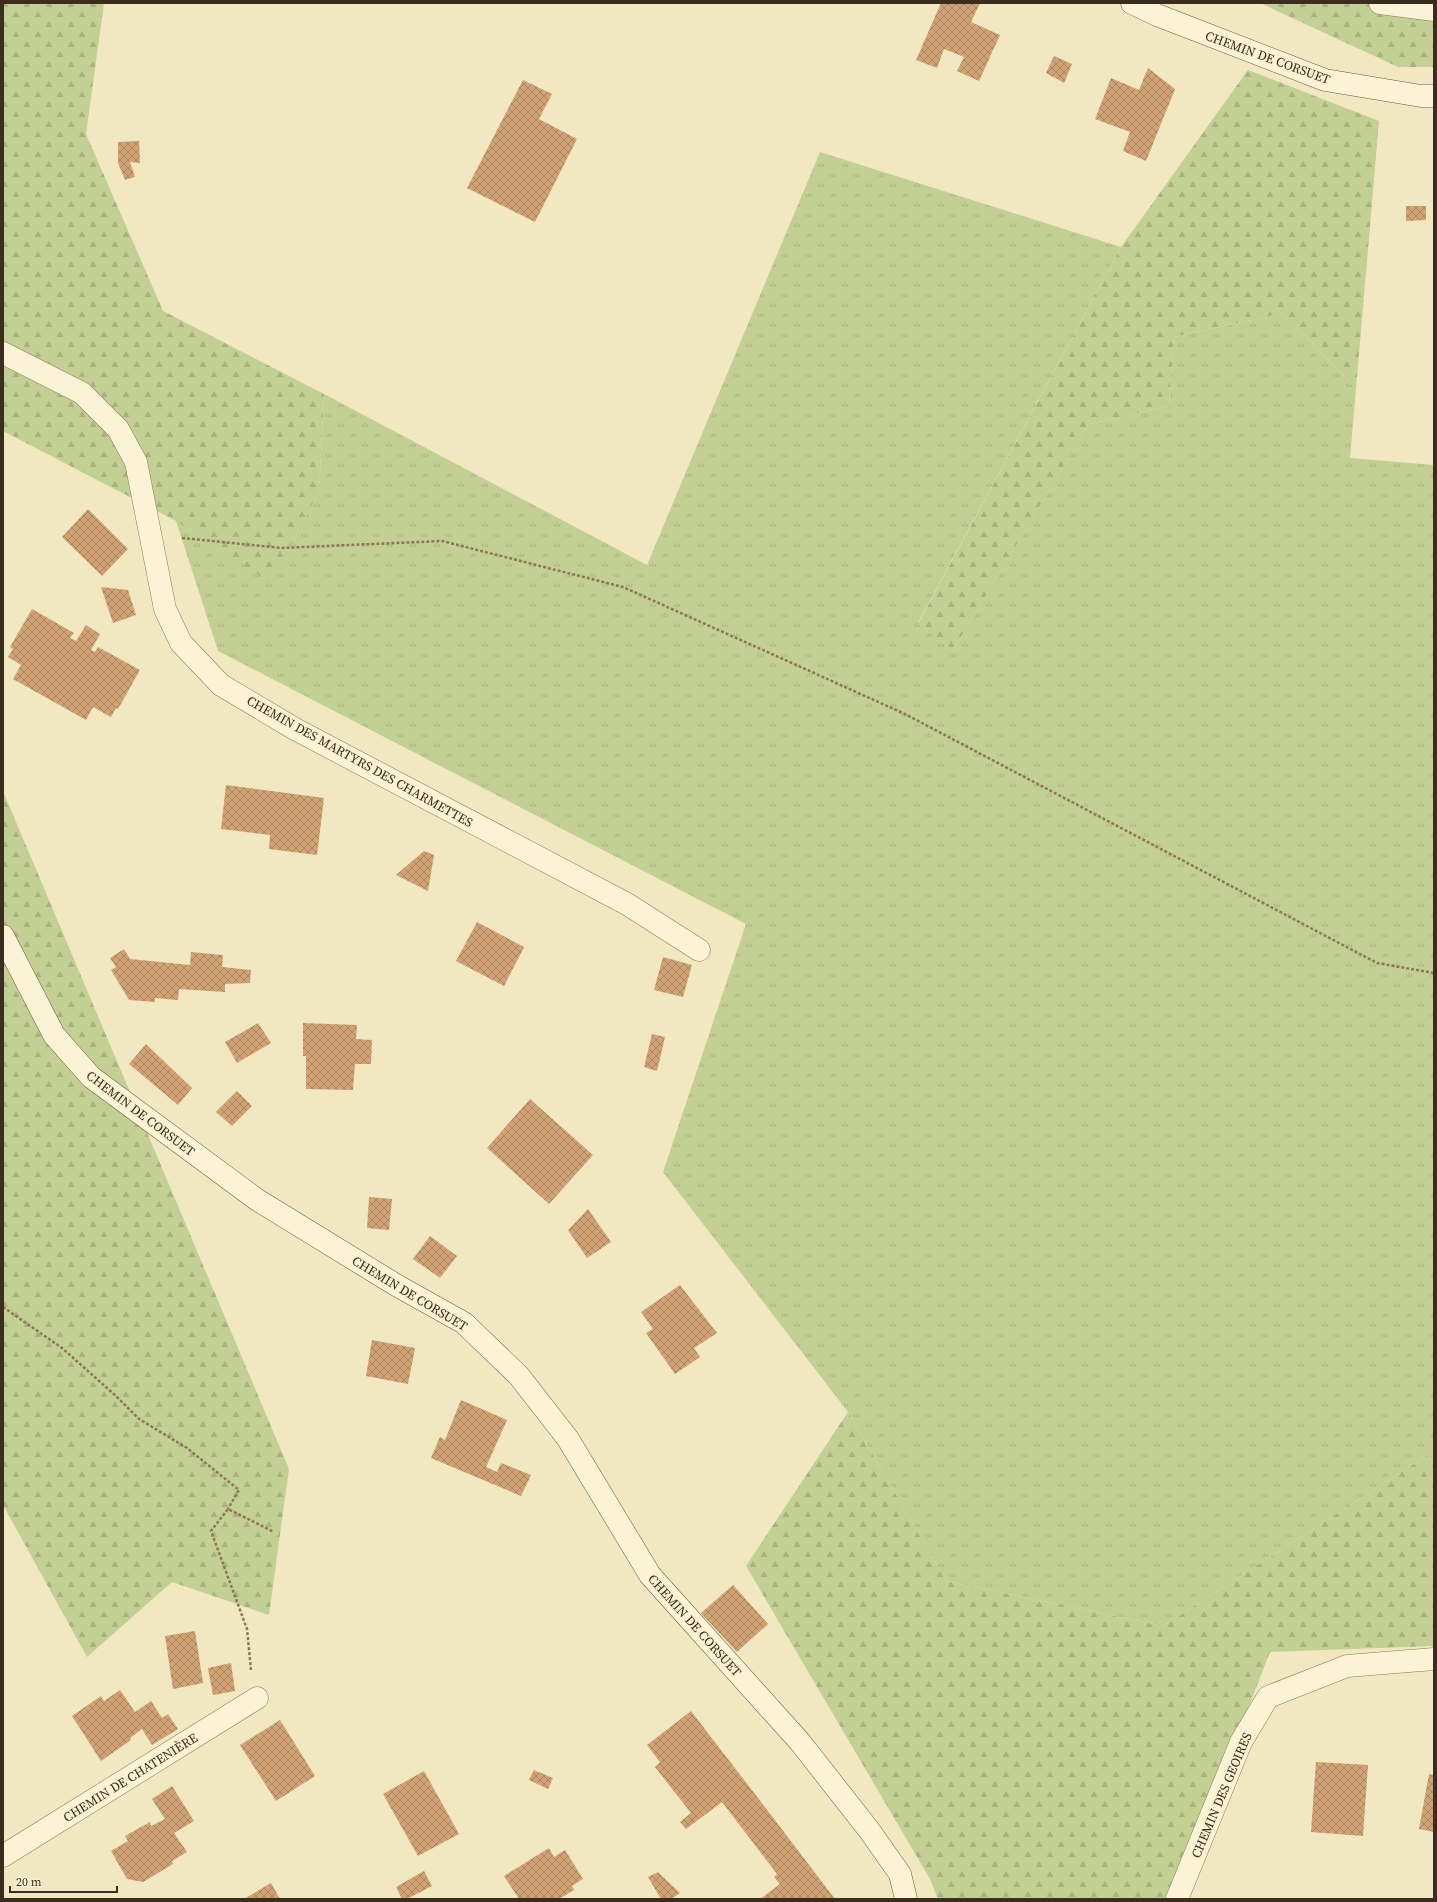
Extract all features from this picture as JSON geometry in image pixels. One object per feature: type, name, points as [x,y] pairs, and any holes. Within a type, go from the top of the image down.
[{"type":"street","name":"CHEMIN DE CORSUET","points":[[1132,3],[1157,15],[1325,80],[1421,96],[1434,96]]},
{"type":"street","points":[[1380,3],[1434,10]]},
{"type":"street","name":"CHEMIN DES MARTYRS DES CHARMETTES","points":[[3,353],[82,392],[118,429],[136,462],[165,609],[181,643],[221,685],[295,729],[627,904],[699,950]]},
{"type":"street","name":"CHEMIN DE CORSUET","points":[[3,936],[54,1035],[91,1077],[256,1199],[396,1286],[464,1323],[519,1376],[568,1439],[650,1575],[804,1748],[869,1830],[900,1874],[906,1899]]},
{"type":"street","name":"CHEMIN DES GEOIRES","points":[[1177,1899],[1241,1742],[1268,1697],[1347,1666],[1434,1659]]},
{"type":"street","name":"CHEMIN DE CHATENIÈRE","points":[[3,1856],[257,1698]]},
{"type":"path","points":[[150,534],[281,548],[442,541],[623,588],[905,714],[1377,962],[1434,974]]},
{"type":"path","points":[[3,1307],[62,1348],[116,1396],[139,1419],[187,1448],[239,1490],[228,1509],[211,1531],[247,1629],[250,1666],[257,1698]]},
{"type":"path","points":[[228,1509],[274,1532]]},
{"type":"green space","points":[[3,3],[104,3],[86,134],[163,311],[324,394],[319,492],[269,582],[176,521],[3,431]]},
{"type":"green space","points":[[1260,3],[1434,3],[1434,67],[1398,67]]},
{"type":"green space","points":[[1248,70],[1379,121],[1356,389],[1283,313],[1174,337],[1169,406],[1089,424],[953,650],[918,624],[1121,247]]},
{"type":"green space","points":[[820,152],[1121,247],[918,623],[953,650],[1089,424],[1169,406],[1174,337],[1283,313],[1356,389],[1350,458],[1434,465],[1434,1451],[1163,1626],[946,1581],[848,1412],[663,1172],[746,924],[218,651],[176,521],[269,581],[319,492],[324,394],[647,565]]},
{"type":"green space","points":[[3,791],[289,1469],[269,1615],[172,1582],[87,1657],[3,1505]]},
{"type":"green space","points":[[848,1412],[946,1581],[1163,1626],[1434,1451],[1434,1646],[1270,1652],[1174,1899],[938,1899],[930,1879],[746,1566]]},
{"type":"building","points":[[941,3],[980,3],[971,22],[1000,35],[979,81],[957,71],[964,57],[944,49],[937,68],[916,60]]},
{"type":"building","points":[[1054,56],[1072,64],[1064,83],[1046,73]]},
{"type":"building","points":[[1148,68],[1175,89],[1146,161],[1123,151],[1130,132],[1095,119],[1111,78],[1139,90]]},
{"type":"building","points":[[523,80],[552,94],[539,119],[577,139],[535,222],[467,188]]},
{"type":"building","points":[[139,141],[140,163],[130,162],[135,177],[125,180],[118,163],[118,142]]},
{"type":"building","points":[[1406,206],[1426,206],[1426,220],[1406,221]]},
{"type":"building","points":[[88,509],[128,549],[102,576],[62,537]]},
{"type":"building","points":[[101,587],[128,590],[136,615],[113,623]]},
{"type":"building","points":[[32,609],[74,633],[70,638],[76,641],[86,625],[100,634],[91,650],[95,652],[98,647],[140,670],[118,709],[116,708],[111,717],[93,707],[86,720],[13,679],[21,665],[8,657],[13,649],[10,647]]},
{"type":"building","points":[[226,785],[324,798],[317,855],[269,849],[270,835],[221,829]]},
{"type":"building","points":[[424,851],[434,855],[428,891],[396,875]]},
{"type":"building","points":[[477,922],[524,947],[504,986],[456,961]]},
{"type":"building","points":[[124,949],[130,959],[190,965],[191,952],[223,955],[222,967],[251,970],[250,983],[225,984],[225,992],[179,989],[178,1000],[155,998],[155,1002],[129,1000],[111,970],[116,967],[110,958]]},
{"type":"building","points":[[663,957],[692,965],[683,997],[654,990]]},
{"type":"building","points":[[258,1023],[271,1043],[237,1063],[225,1042]]},
{"type":"building","points":[[303,1023],[357,1025],[356,1039],[372,1040],[371,1064],[355,1064],[353,1090],[306,1089],[306,1056],[303,1056]]},
{"type":"building","points":[[652,1034],[665,1037],[657,1071],[644,1067]]},
{"type":"building","points":[[146,1044],[192,1088],[178,1105],[129,1064]]},
{"type":"building","points":[[237,1091],[252,1106],[232,1126],[216,1112]]},
{"type":"building","points":[[530,1099],[593,1155],[549,1204],[487,1148]]},
{"type":"building","points":[[369,1197],[392,1199],[389,1230],[367,1228]]},
{"type":"building","points":[[588,1209],[611,1242],[587,1258],[568,1230]]},
{"type":"building","points":[[430,1236],[457,1256],[440,1278],[413,1259]]},
{"type":"building","points":[[680,1285],[717,1333],[694,1348],[700,1357],[675,1374],[646,1333],[653,1329],[641,1312]]},
{"type":"building","points":[[372,1340],[415,1348],[408,1384],[366,1376]]},
{"type":"building","points":[[461,1400],[507,1420],[486,1467],[497,1472],[501,1463],[531,1475],[521,1496],[431,1458],[440,1437],[445,1440]]},
{"type":"building","points":[[733,1585],[768,1624],[737,1652],[701,1613]]},
{"type":"building","points":[[195,1631],[203,1683],[173,1689],[165,1636]]},
{"type":"building","points":[[231,1663],[235,1691],[213,1695],[208,1668]]},
{"type":"building","points":[[120,1690],[135,1712],[151,1701],[162,1718],[168,1714],[178,1729],[152,1745],[142,1729],[130,1738],[131,1740],[101,1761],[72,1716],[101,1696],[104,1701]]},
{"type":"building","points":[[691,1711],[835,1899],[760,1899],[780,1884],[774,1877],[777,1874],[722,1802],[686,1829],[680,1822],[691,1813],[655,1767],[660,1762],[647,1745]]},
{"type":"building","points":[[280,1720],[315,1776],[276,1801],[240,1745]]},
{"type":"building","points":[[1316,1762],[1368,1765],[1363,1836],[1311,1832]]},
{"type":"building","points":[[534,1770],[553,1778],[548,1789],[529,1780]]},
{"type":"building","points":[[424,1771],[459,1834],[418,1856],[383,1794]]},
{"type":"building","points":[[1429,1774],[1434,1775],[1434,1832],[1419,1829]]},
{"type":"building","points":[[172,1786],[194,1821],[174,1833],[187,1852],[172,1861],[173,1864],[143,1882],[127,1879],[111,1851],[128,1841],[125,1836],[150,1822],[151,1826],[165,1819],[152,1799]]},
{"type":"building","points":[[549,1848],[554,1857],[565,1850],[583,1879],[572,1886],[574,1890],[559,1899],[519,1899],[504,1876]]},
{"type":"building","points":[[424,1871],[432,1886],[407,1899],[402,1899],[396,1887]]},
{"type":"building","points":[[658,1872],[680,1893],[671,1899],[661,1899],[648,1877]]},
{"type":"building","points":[[271,1883],[280,1899],[244,1899]]}]
